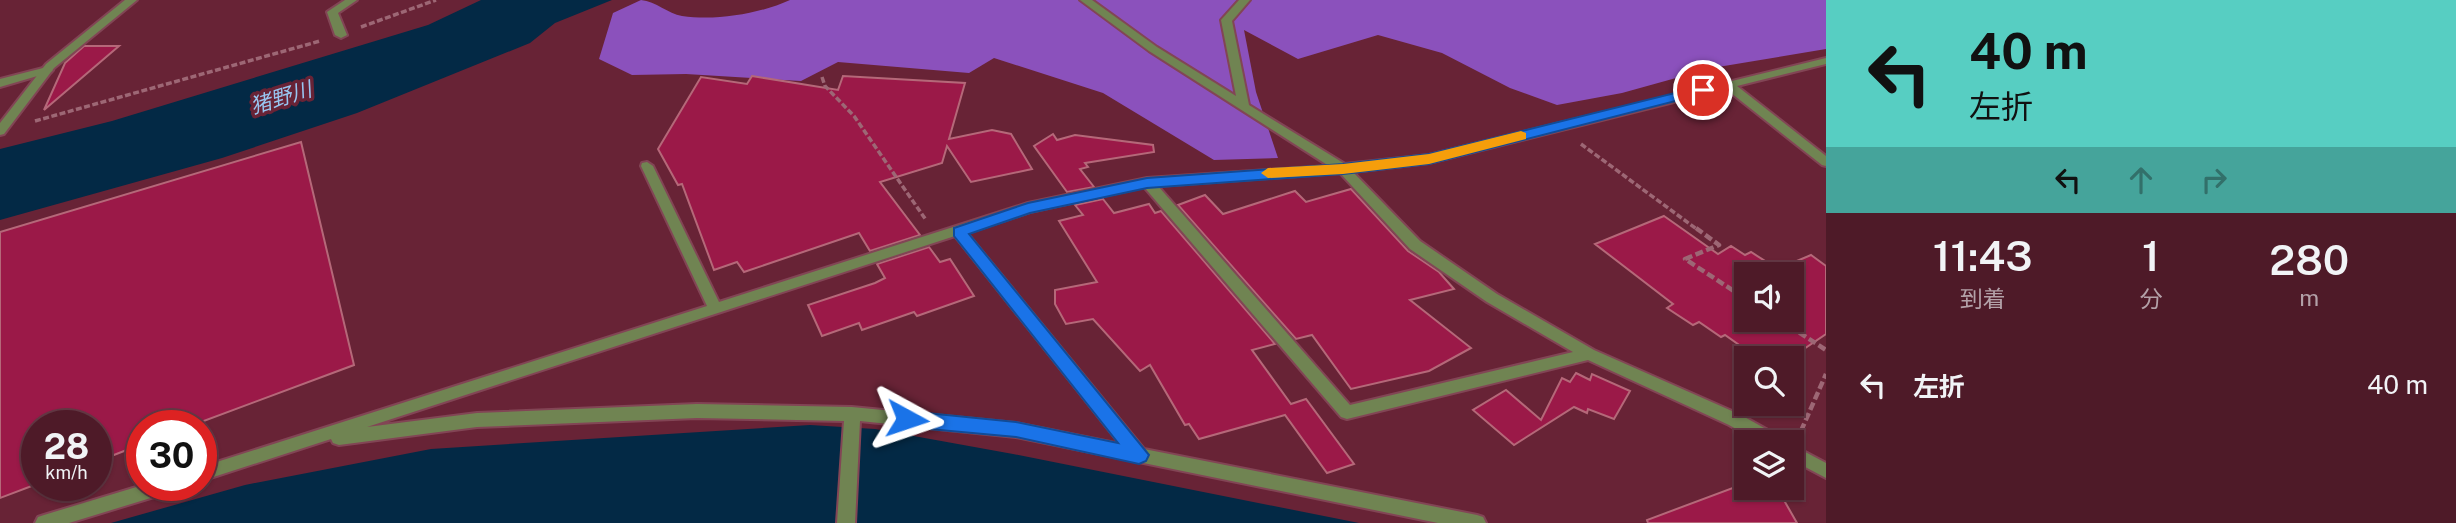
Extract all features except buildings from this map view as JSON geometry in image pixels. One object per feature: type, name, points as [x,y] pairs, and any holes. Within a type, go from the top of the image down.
[{"type":"street","points":[[0,131],[47,70],[132,0]]},
{"type":"street","points":[[341,35],[332,12],[352,0]]},
{"type":"street","points":[[1085,0],[1153,49],[1343,169],[1415,245],[1492,298],[1589,354],[1753,430]]},
{"type":"street","points":[[1244,107],[1226,20],[1245,0]]},
{"type":"street","points":[[217,469],[1028,208],[1147,183],[1343,169],[1429,159],[1826,61]]},
{"type":"street","points":[[0,83],[47,70]]},
{"type":"street","points":[[1727,84],[1826,162]]},
{"type":"street","points":[[647,166],[715,308]]},
{"type":"street","points":[[1147,183],[1347,412],[1589,354]]},
{"type":"street","points":[[959,232],[1139,455]]},
{"type":"street","points":[[303,443],[478,420],[697,411],[852,414],[1016,429],[1477,523]]},
{"type":"street","points":[[846,523],[852,414]]},
{"type":"street","points":[[1804,459],[1826,471]]},
{"type":"street","points":[[44,523],[126,498]]},
{"type":"path","points":[[0,131],[341,35],[436,0]]},
{"type":"path","points":[[822,77],[825,86],[854,116],[938,238]]},
{"type":"path","points":[[1558,127],[1719,245],[1685,259],[1734,291]]},
{"type":"path","points":[[1798,332],[1826,350]]},
{"type":"path","points":[[1802,430],[1826,374]]},
{"type":"shaded area","points":[[641,0],[677,15],[709,18],[751,13],[790,0],[1826,0],[1826,49],[1712,68],[1622,93],[1557,105],[1510,88],[1442,53],[1378,35],[1298,59],[1244,30],[1256,92],[1278,158],[1214,160],[1103,93],[994,58],[969,73],[838,62],[801,81],[686,74],[632,75],[599,59],[613,13]]},
{"type":"water","name":"猪野川","points":[[481,0],[612,0],[555,23],[530,43],[357,113],[222,158],[0,220],[0,149],[112,121],[428,25]]},
{"type":"water","points":[[810,425],[875,429],[1359,523],[111,523],[189,501],[217,501],[217,493],[245,485],[431,449]]},
{"type":"slow traffic","points":[[1268,173],[1343,169],[1429,159],[1521,136]]},
{"type":"route","points":[[907,419],[1016,429],[1139,455],[959,232],[1028,208],[1147,183],[1226,175],[1343,169],[1429,159],[1703,90]]}]
